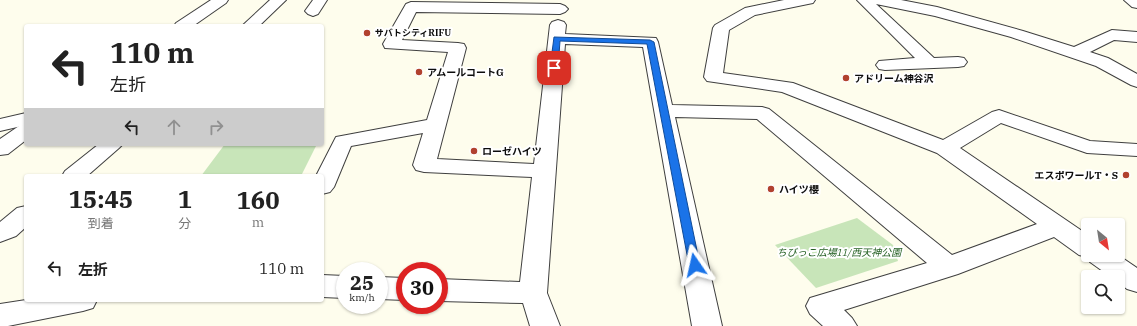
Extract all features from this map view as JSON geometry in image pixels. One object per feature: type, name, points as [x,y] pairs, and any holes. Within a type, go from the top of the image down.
[{"type":"street","points":[[185,24],[221,0]]},
{"type":"street","points":[[252,24],[279,0]]},
{"type":"street","points":[[808,0],[750,11],[721,28],[713,77],[786,87],[945,148],[1081,243]]},
{"type":"street","points":[[864,0],[931,64]]},
{"type":"street","points":[[880,0],[937,12],[1010,32],[1102,62],[1137,81]]},
{"type":"street","points":[[1131,0],[1137,4]]},
{"type":"street","points":[[544,171],[424,165],[458,48],[391,44],[411,7],[560,4],[533,294],[544,326]]},
{"type":"street","points":[[1075,53],[1112,35],[1137,37]]},
{"type":"street","points":[[557,39],[650,42],[707,326]]},
{"type":"street","points":[[885,66],[958,62]]},
{"type":"street","points":[[664,111],[762,113],[949,267]]},
{"type":"street","points":[[945,148],[999,116],[1087,147],[1137,150]]},
{"type":"street","points":[[0,125],[24,119]]},
{"type":"street","points":[[324,183],[343,141],[437,124]]},
{"type":"street","points":[[0,149],[24,131]]},
{"type":"street","points":[[75,174],[110,146]]},
{"type":"street","points":[[0,233],[7,230],[24,216]]},
{"type":"street","points":[[842,326],[820,306],[949,267],[1057,226]]},
{"type":"street","points":[[1109,262],[1137,282]]},
{"type":"street","points":[[324,286],[336,287]]},
{"type":"street","points":[[448,290],[533,294]]},
{"type":"street","points":[[0,316],[73,302]]},
{"type":"green space","points":[[224,146],[316,146],[302,174],[202,174]]},
{"type":"green space","name":"ちびっこ広場11/西天神公園","points":[[857,218],[893,245],[898,261],[816,288],[775,245]]},
{"type":"place","name":"サバトシティRIFU","points":[[367,33]]},
{"type":"place","name":"アムールコートG","points":[[419,72]]},
{"type":"place","name":"アドリーム神谷沢","points":[[846,78]]},
{"type":"place","name":"ローゼハイツ","points":[[474,151]]},
{"type":"place","name":"エスポワールT・S","points":[[1126,175]]},
{"type":"place","name":"ハイツ櫻","points":[[771,189]]},
{"type":"route","points":[[554,68],[557,39],[650,42],[695,265]]}]
